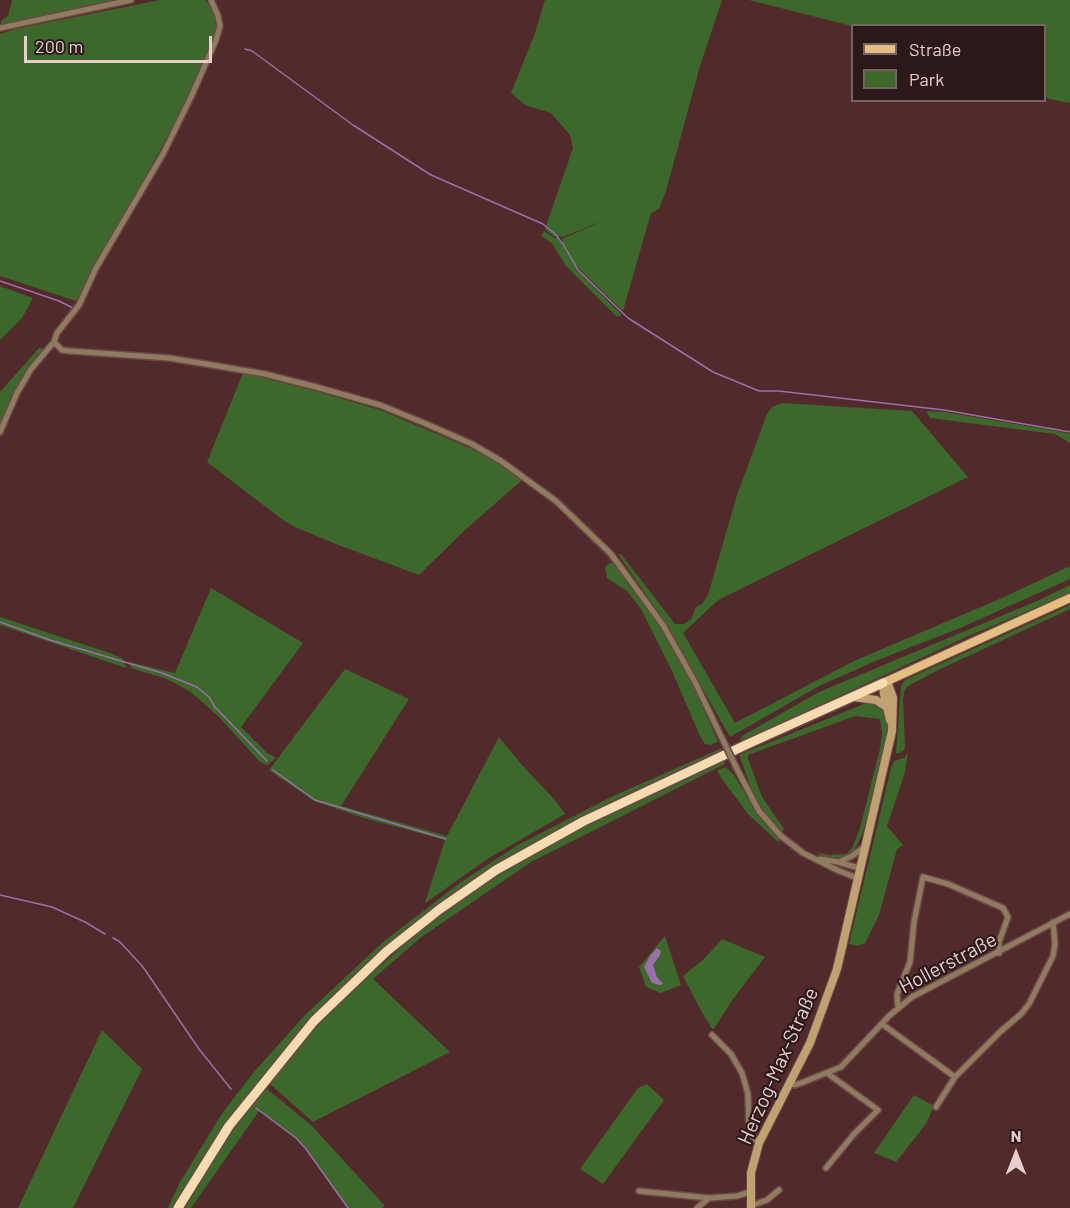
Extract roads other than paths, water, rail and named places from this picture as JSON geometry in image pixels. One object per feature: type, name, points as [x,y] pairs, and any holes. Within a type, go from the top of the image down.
[{"type":"highway","points":[[178,1208],[229,1126],[314,1021],[387,951],[440,909],[505,865],[584,820],[885,682]]},
{"type":"main road","points":[[885,682],[1070,598]]},
{"type":"main road","points":[[885,682],[884,694],[892,731]]},
{"type":"main road","points":[[885,682],[893,698],[892,731]]},
{"type":"main road","points":[[854,697],[876,700],[888,708]]},
{"type":"main road","name":"Herzog-Max-Straße","points":[[751,1207],[751,1173],[759,1143],[810,1043],[831,989],[892,731]]},
{"type":"street","points":[[0,28],[131,0]]},
{"type":"street","points":[[0,432],[17,393],[31,369],[54,342],[57,333],[79,305],[96,268],[163,154],[191,97],[220,26],[211,0]]},
{"type":"street","points":[[54,342],[57,347],[70,351],[169,358],[265,374],[320,388],[391,410],[472,444],[492,455],[556,501],[611,554],[663,625],[695,682],[749,795],[770,824],[792,845],[812,858],[857,878]]},
{"type":"street","points":[[838,862],[864,847]]},
{"type":"street","points":[[812,858],[859,868]]},
{"type":"street","points":[[898,1007],[897,994],[910,962],[917,903],[923,877],[948,884],[1003,908],[1008,917],[999,942],[999,953]]},
{"type":"street","name":"Hollerstraße","points":[[790,1083],[801,1083],[841,1067],[898,1007],[928,987],[999,953],[1070,914]]},
{"type":"street","points":[[936,1107],[955,1077],[1029,1004],[1053,956],[1055,944],[1053,922]]},
{"type":"street","points":[[882,1024],[955,1077]]},
{"type":"street","points":[[712,1035],[731,1054],[742,1073],[748,1094],[749,1133],[759,1143]]},
{"type":"street","points":[[826,1168],[854,1134],[878,1110],[827,1073]]},
{"type":"street","name":"Herzog-Max-Straße","points":[[751,1207],[767,1200],[779,1190]]},
{"type":"street","points":[[639,1191],[709,1198],[737,1196],[750,1192]]},
{"type":"street","points":[[697,1208],[709,1198]]},
{"type":"waterway","points":[[245,49],[252,51],[353,125],[431,175],[543,224],[563,244],[578,270],[628,318],[713,372],[759,391],[779,391],[944,410],[1070,432]]},
{"type":"waterway","points":[[0,281],[73,308]]},
{"type":"waterway","points":[[0,622],[50,640],[162,673],[197,687],[209,697],[215,707],[267,761]]},
{"type":"waterway","points":[[273,770],[315,800],[446,839]]},
{"type":"waterway","points":[[0,895],[52,907],[105,934]]},
{"type":"waterway","points":[[113,938],[120,942],[143,967],[199,1049],[231,1089]]},
{"type":"waterway","points":[[256,1108],[296,1138],[348,1208]]}]
